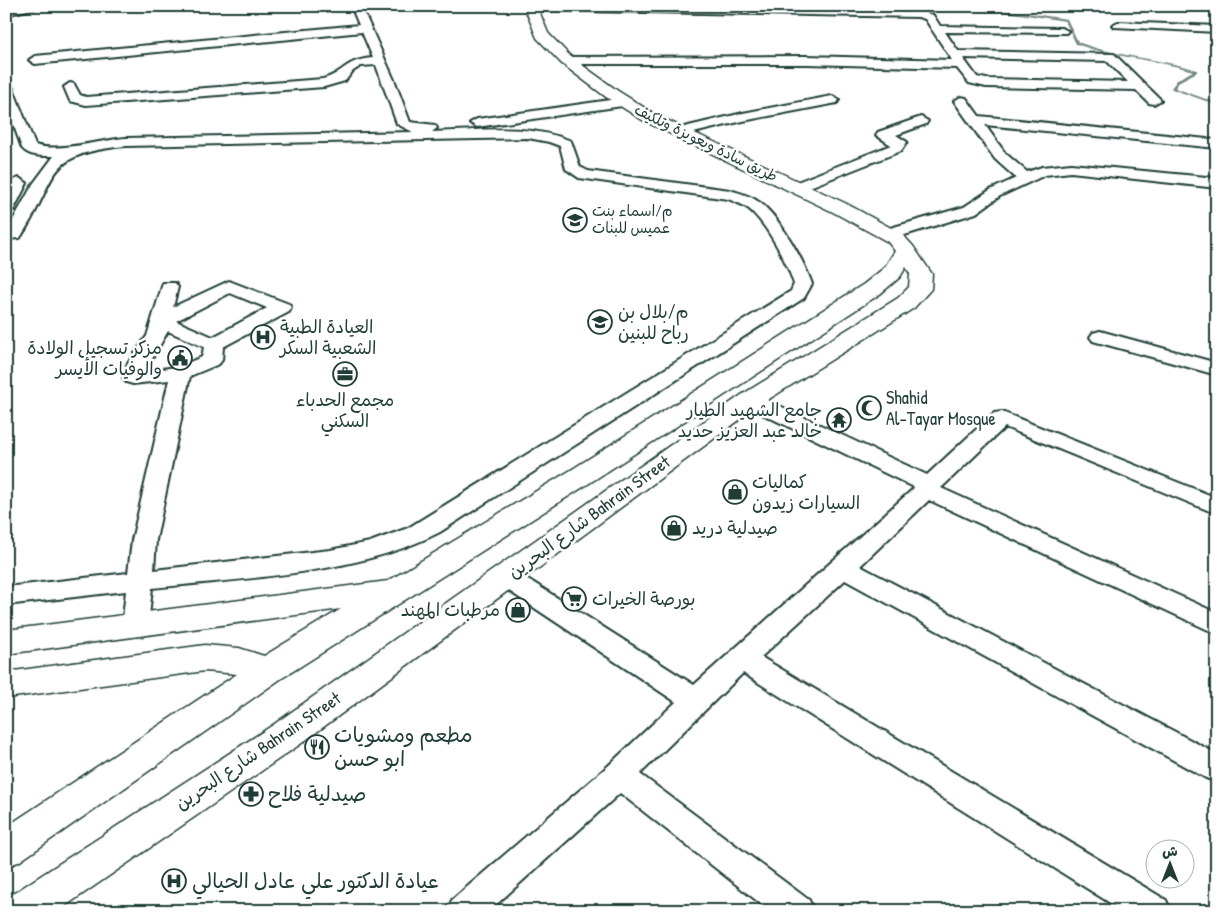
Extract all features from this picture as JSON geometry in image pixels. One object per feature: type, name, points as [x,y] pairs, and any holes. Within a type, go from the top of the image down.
[{"type":"main road","name":"طريق سادة وبعويزة وتلكيف","points":[[530,7],[542,36],[566,60],[624,102],[650,118],[797,187],[898,242]]},
{"type":"main road","name":"شارع البحرين Bahrain Street","points":[[6,850],[267,672],[581,476],[848,302],[872,289],[892,272],[898,242]]},
{"type":"main road","name":"شارع البحرين Bahrain Street","points":[[22,911],[286,735],[752,399],[906,303],[920,289],[921,274],[898,242]]},
{"type":"main road","points":[[848,302],[872,305],[877,308],[879,319]]},
{"type":"main road","points":[[581,476],[608,476],[616,480],[620,495]]},
{"type":"main road","points":[[6,642],[398,591]]},
{"type":"main road","points":[[6,685],[205,658],[239,661],[267,672]]},
{"type":"street","points":[[6,12],[39,6]]},
{"type":"street","points":[[356,6],[380,61],[404,124],[413,128],[446,127],[624,102]]},
{"type":"street","points":[[530,7],[903,13],[929,18],[977,82],[1139,86]]},
{"type":"street","points":[[1118,25],[1217,29]]},
{"type":"street","points":[[35,60],[366,28]]},
{"type":"street","points":[[937,29],[1062,31]]},
{"type":"street","points":[[1031,30],[1088,97]]},
{"type":"street","points":[[566,60],[958,59],[1110,56],[1154,100]]},
{"type":"street","points":[[70,86],[75,98],[86,101],[324,83],[341,78],[349,66],[354,64],[380,61]]},
{"type":"street","points":[[6,596],[141,579],[323,560],[360,554],[400,542],[431,526],[798,294],[803,284],[798,270],[771,228],[756,207],[749,202],[730,196],[584,175],[573,169],[566,144],[542,135],[126,142],[96,145],[75,151],[40,152],[29,148],[8,95]]},
{"type":"street","points":[[681,132],[743,117],[832,100]]},
{"type":"street","points":[[961,101],[1000,156],[1025,178]]},
{"type":"street","points":[[974,120],[1217,144]]},
{"type":"street","points":[[797,187],[896,148],[900,142],[883,135],[921,121]]},
{"type":"street","points":[[6,234],[14,234],[52,166],[75,151]]},
{"type":"street","points":[[898,242],[970,210],[994,193],[1042,170],[1071,168],[1217,183]]},
{"type":"street","points":[[6,209],[19,183]]},
{"type":"street","points":[[161,320],[229,286],[282,308],[214,344]]},
{"type":"street","points":[[169,287],[157,336],[137,366],[132,378],[181,373],[212,360],[214,344]]},
{"type":"street","points":[[161,320],[214,344]]},
{"type":"street","points":[[1100,337],[1217,368]]},
{"type":"street","points":[[135,626],[144,540],[181,373]]},
{"type":"street","points":[[752,399],[761,406],[927,487],[1217,624]]},
{"type":"street","points":[[464,911],[619,775],[741,658],[843,568],[1002,418],[1217,507]]},
{"type":"street","points":[[843,568],[1217,769]]},
{"type":"street","points":[[506,577],[696,701]]},
{"type":"street","points":[[741,658],[1154,911]]},
{"type":"street","points":[[619,775],[797,911]]},
{"type":"waterway","points":[[956,6],[1066,20],[1077,43],[1106,52],[1181,66],[1196,71],[1179,80],[1173,88],[1217,104]]},
{"type":"place","name":"م/اسماء بنت عميس للبنات","points":[[575,220]]},
{"type":"place","name":"م/بلال بن رباح للبنين","points":[[600,322]]},
{"type":"place","name":"العيادة الطبية الشعبية السكر","points":[[263,337]]},
{"type":"place","name":"مزكر تسجيل الولادة والوفيات الأيسر","points":[[180,358]]},
{"type":"place","name":"مجمع الحدباء السكني","points":[[345,374]]},
{"type":"place","name":"Shahid Al-Tayar Mosque","points":[[869,408]]},
{"type":"place","name":"جامع الشهيد الطيار خالد عبد العزيز حديد","points":[[839,420]]},
{"type":"place","name":"كماليات السيارات زيدون","points":[[735,492]]},
{"type":"place","name":"صيدلية دريد","points":[[674,528]]},
{"type":"place","name":"بورصة الخيرات","points":[[574,599]]},
{"type":"place","name":"مرطبات المهند","points":[[518,610]]},
{"type":"place","name":"مطعم ومشويات ابو حسن","points":[[317,747]]},
{"type":"place","name":"صيدلية فلاح","points":[[251,794]]},
{"type":"place","name":"عيادة الدكتور علي عادل الحيالي","points":[[174,881]]}]
